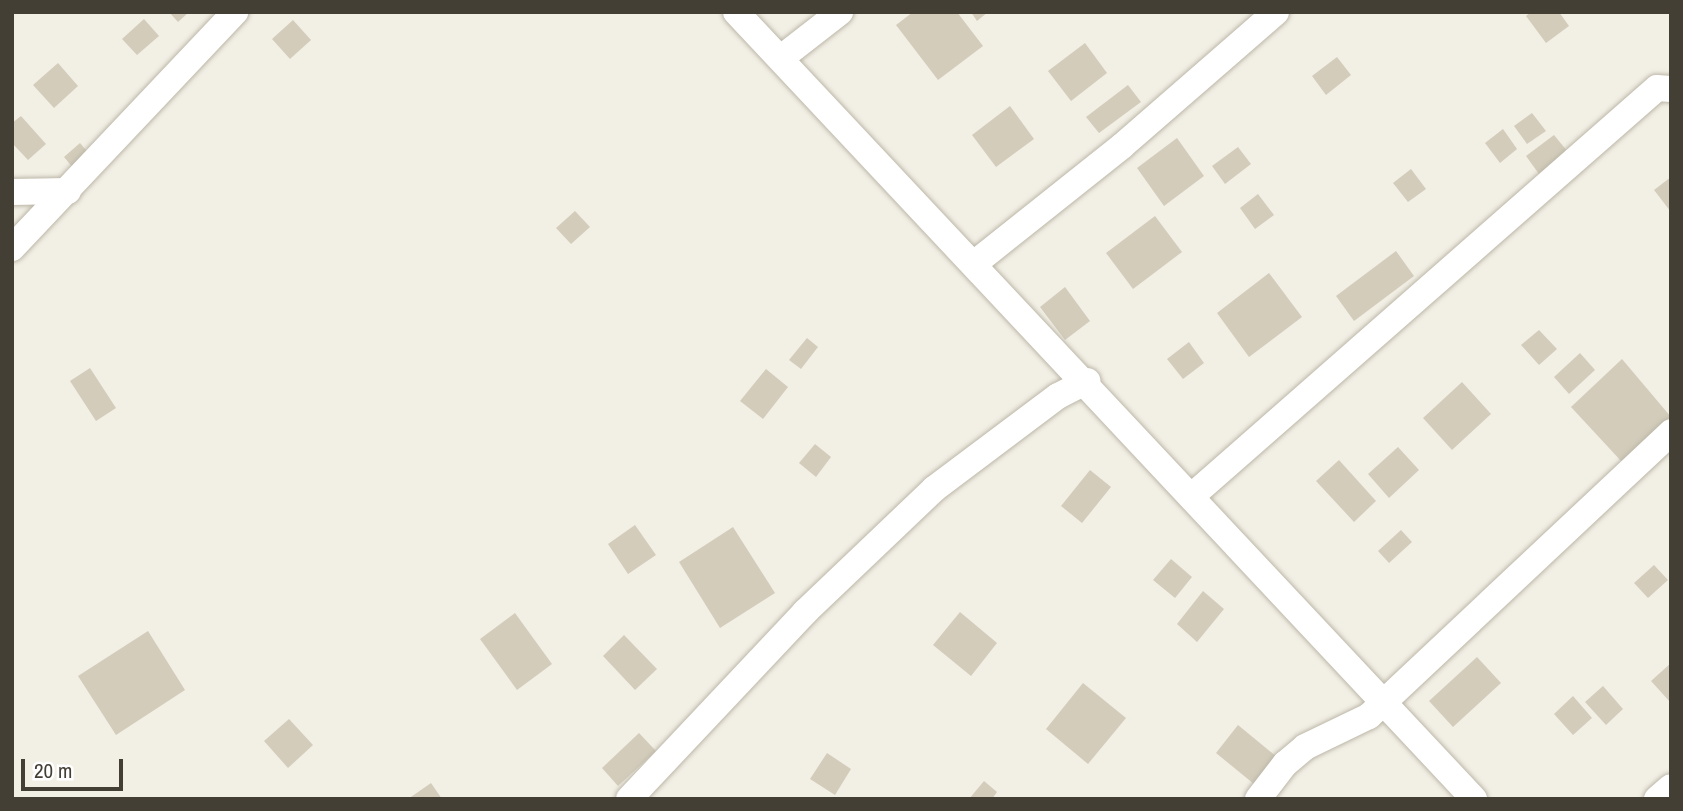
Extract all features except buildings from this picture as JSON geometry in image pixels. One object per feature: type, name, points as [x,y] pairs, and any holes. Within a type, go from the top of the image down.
[{"type":"street","points":[[12,248],[235,12]]},
{"type":"street","points":[[736,12],[1087,381],[1474,799]]},
{"type":"street","points":[[781,58],[840,12]]},
{"type":"street","points":[[975,263],[1122,146],[1276,12]]},
{"type":"street","points":[[1193,495],[1657,88],[1671,89]]},
{"type":"street","points":[[12,192],[68,191]]},
{"type":"street","points":[[629,799],[805,612],[934,489],[1058,396],[1087,381]]},
{"type":"street","points":[[1258,799],[1304,747],[1350,729],[1386,701],[1671,432]]},
{"type":"street","points":[[1657,799],[1671,787]]}]
